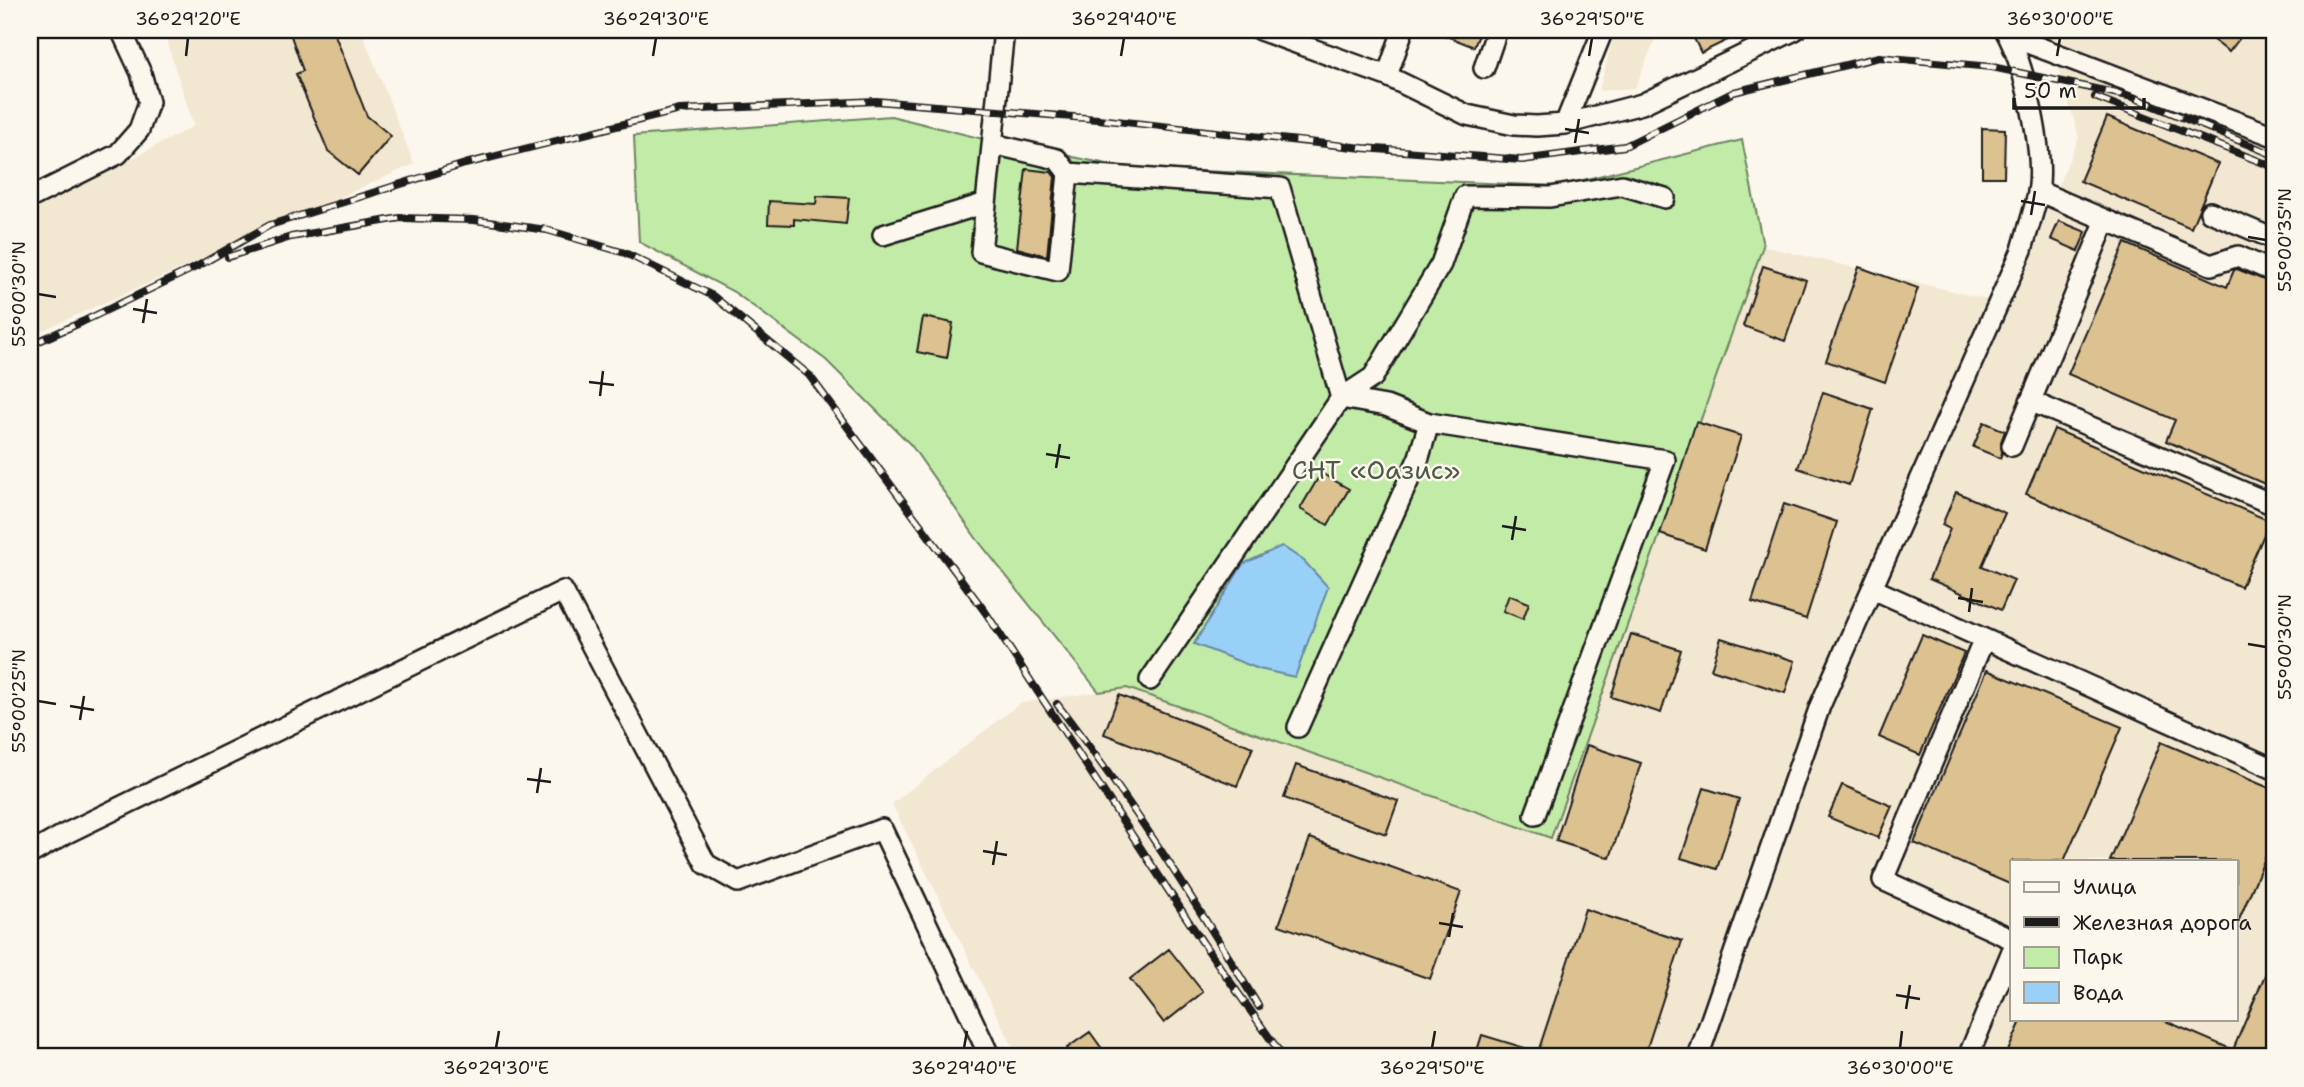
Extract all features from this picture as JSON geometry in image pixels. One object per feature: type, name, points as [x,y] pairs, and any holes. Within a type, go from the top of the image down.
[{"type":"street","points":[[30,198],[118,154],[139,130],[149,102],[141,73],[121,30]]},
{"type":"street","points":[[993,144],[1058,159],[1068,173],[1058,271],[981,252],[1004,30]]},
{"type":"street","points":[[1260,30],[1387,76],[1467,115],[1537,127],[1565,124],[1642,104],[1795,30]]},
{"type":"street","points":[[1387,76],[1403,30]]},
{"type":"street","points":[[1484,68],[1497,30]]},
{"type":"street","points":[[1565,124],[1604,30]]},
{"type":"street","points":[[2007,33],[2274,136]]},
{"type":"street","points":[[1699,1057],[1820,706],[2022,250],[2038,191],[2036,129],[2007,33]]},
{"type":"street","points":[[1068,173],[1280,188],[1341,398]]},
{"type":"street","points":[[1150,680],[1341,398],[1373,377],[1441,264],[1465,196],[1550,197],[1622,185],[1665,198]]},
{"type":"street","points":[[2038,191],[2211,265],[2238,256],[2274,272]]},
{"type":"street","points":[[883,235],[986,203]]},
{"type":"street","points":[[2210,212],[2274,239]]},
{"type":"street","points":[[2012,446],[2106,220]]},
{"type":"street","points":[[1341,398],[1386,406],[1429,423],[1665,460],[1535,815]]},
{"type":"street","points":[[2030,401],[2274,505]]},
{"type":"street","points":[[1298,727],[1419,457],[1429,423]]},
{"type":"street","points":[[1872,589],[2274,769]]},
{"type":"street","points":[[30,854],[65,834],[563,591],[706,864],[738,882],[883,830],[990,1057]]},
{"type":"street","points":[[1984,639],[1883,880],[2010,938]]},
{"type":"street","points":[[1969,1057],[2010,956]]},
{"type":"shaded area","points":[[163,30],[361,30],[414,164],[30,336],[30,212],[194,126]]},
{"type":"shaded area","points":[[1594,30],[1659,30],[1635,88],[1599,91],[1613,38]]},
{"type":"shaded area","points":[[2047,30],[2274,30],[2274,1057],[1018,1057],[892,804],[1020,703],[1127,688],[1551,838],[1763,246],[2007,304],[2079,137]]},
{"type":"green space","name":"СНТ «Оазис»","points":[[891,116],[979,138],[1127,168],[1559,186],[1742,140],[1763,246],[1551,838],[1127,688],[1099,692],[976,538],[911,445],[826,360],[734,292],[639,242],[634,136]]},
{"type":"water","points":[[1282,546],[1304,561],[1328,587],[1295,677],[1259,669],[1194,644],[1243,564]]},
{"type":"building","points":[[289,30],[333,30],[367,116],[391,136],[358,175],[328,151],[296,74],[303,71]]},
{"type":"building","points":[[1431,30],[1481,30],[1474,47]]},
{"type":"building","points":[[1690,30],[1748,30],[1701,53]]},
{"type":"building","points":[[2200,30],[2246,30],[2229,52]]},
{"type":"building","points":[[2107,117],[2218,164],[2191,228],[2080,181]]},
{"type":"building","points":[[1982,128],[2005,129],[2004,177],[1982,177]]},
{"type":"building","points":[[1026,169],[1051,172],[1055,177],[1047,256],[1017,248]]},
{"type":"building","points":[[817,196],[849,198],[846,224],[794,219],[794,225],[768,224],[769,201],[816,204]]},
{"type":"building","points":[[2059,221],[2086,232],[2078,251],[2051,239]]},
{"type":"building","points":[[2125,243],[2227,287],[2234,270],[2237,269],[2274,284],[2274,469],[2267,485],[2166,441],[2175,420],[2068,374]]},
{"type":"building","points":[[1763,266],[1806,280],[1785,341],[1743,326]]},
{"type":"building","points":[[1859,267],[1918,288],[1885,382],[1826,361]]},
{"type":"building","points":[[923,317],[953,323],[947,358],[917,352]]},
{"type":"building","points":[[1823,392],[1873,409],[1849,485],[1798,468]]},
{"type":"building","points":[[1696,422],[1741,436],[1705,549],[1660,534]]},
{"type":"building","points":[[1984,422],[2005,431],[2000,458],[1973,447]]},
{"type":"building","points":[[2054,429],[2270,521],[2241,587],[2026,494]]},
{"type":"building","points":[[1321,473],[1349,489],[1328,525],[1300,509]]},
{"type":"building","points":[[1956,492],[2005,513],[1982,566],[2014,580],[2001,610],[1929,579],[1950,529],[1942,525]]},
{"type":"building","points":[[1784,504],[1837,522],[1806,619],[1752,602]]},
{"type":"building","points":[[1509,595],[1529,603],[1523,619],[1503,611]]},
{"type":"building","points":[[1631,634],[1681,650],[1661,713],[1611,697]]},
{"type":"building","points":[[1922,635],[1964,653],[1920,755],[1879,737]]},
{"type":"building","points":[[1721,638],[1795,661],[1785,693],[1711,669]]},
{"type":"building","points":[[1987,670],[2122,727],[2064,860],[2010,860],[2010,884],[1914,843]]},
{"type":"building","points":[[1119,695],[1253,747],[1237,786],[1104,734]]},
{"type":"building","points":[[2161,742],[2274,790],[2274,837],[2238,922],[2238,860],[2110,860]]},
{"type":"building","points":[[1587,745],[1641,763],[1610,858],[1556,841]]},
{"type":"building","points":[[1296,765],[1398,801],[1386,834],[1284,798]]},
{"type":"building","points":[[1842,785],[1892,806],[1878,838],[1828,817]]},
{"type":"building","points":[[1704,788],[1739,799],[1717,869],[1681,858]]},
{"type":"building","points":[[1310,838],[1461,892],[1430,979],[1279,925]]},
{"type":"building","points":[[1585,909],[1682,941],[1644,1057],[1475,1057],[1482,1035],[1538,1052]]},
{"type":"building","points":[[1169,949],[1203,992],[1164,1023],[1130,979]]},
{"type":"building","points":[[2274,954],[2274,1057],[2023,1057],[2008,1051],[2022,1020],[2163,1020],[2233,1050]]},
{"type":"building","points":[[1090,1032],[1108,1057],[1074,1057],[1067,1048]]},
{"type":"railway","points":[[30,345],[198,266],[270,225],[465,164],[680,110],[876,101],[1098,119],[1363,148],[1522,160],[1625,146],[1734,92],[1879,57],[1992,67],[2133,97],[2274,155]]},
{"type":"railway","points":[[2095,97],[2274,167]]},
{"type":"railway","points":[[228,257],[291,237],[400,218],[474,220],[547,230],[625,253],[713,296],[809,375],[986,613],[1203,943],[1283,1057]]},
{"type":"railway","points":[[1057,704],[1162,852],[1259,1007]]}]
